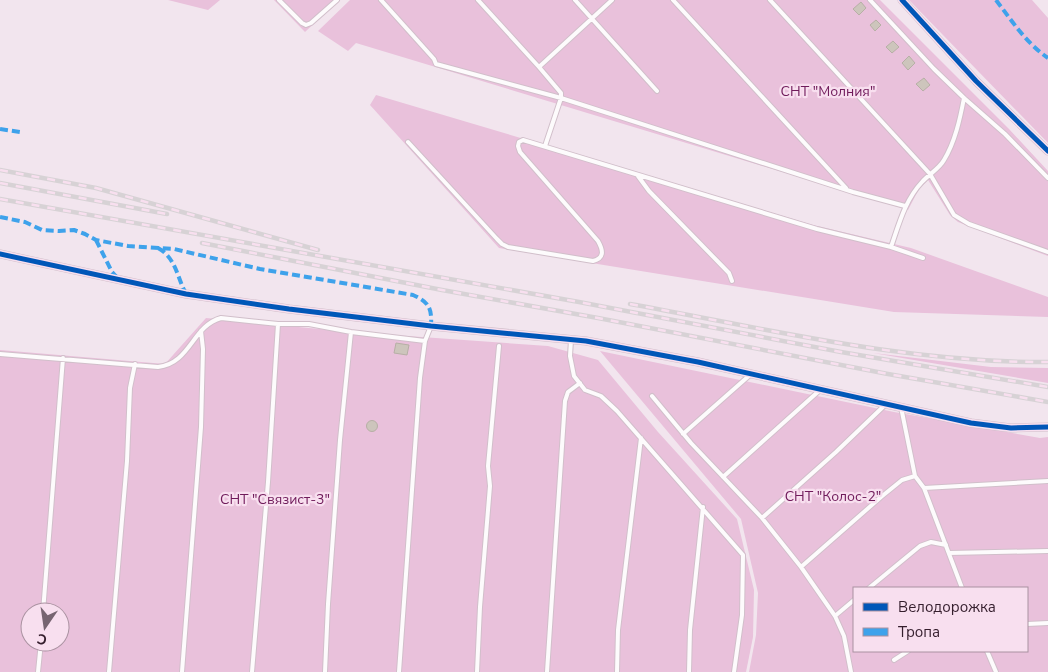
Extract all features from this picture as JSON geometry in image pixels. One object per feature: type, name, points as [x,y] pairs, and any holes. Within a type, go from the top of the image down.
[{"type":"street","points":[[902,0],[976,81],[1048,151]]},
{"type":"street","points":[[0,254],[186,294],[289,309],[431,326],[571,340],[698,362],[979,424],[1011,428],[1048,427]]},
{"type":"lane","points":[[279,0],[302,23],[306,24],[311,23],[336,0]]},
{"type":"lane","points":[[381,0],[434,59],[436,64],[561,98],[847,190],[905,206]]},
{"type":"lane","points":[[478,0],[559,88],[561,98],[545,146]]},
{"type":"lane","points":[[575,0],[657,92]]},
{"type":"lane","points":[[539,66],[612,0]]},
{"type":"lane","points":[[673,0],[847,190]]},
{"type":"lane","points":[[770,0],[930,174],[947,206],[957,218],[1048,252]]},
{"type":"lane","points":[[870,0],[934,69],[1005,134],[1048,178]]},
{"type":"lane","points":[[891,247],[905,206],[922,182],[944,161],[960,119],[964,98]]},
{"type":"lane","points":[[408,142],[502,244],[593,261],[598,260],[602,255],[602,249],[598,241],[520,152],[518,146],[519,142],[523,140],[817,229],[891,247],[923,258]]},
{"type":"lane","points":[[638,176],[649,191],[729,273],[732,281]]},
{"type":"lane","points":[[0,354],[158,367],[168,365],[179,359],[205,326],[221,318],[278,324],[309,324],[351,332],[425,341]]},
{"type":"lane","points":[[252,672],[268,482],[278,324]]},
{"type":"lane","points":[[399,672],[420,378],[425,341],[431,326]]},
{"type":"lane","points":[[182,672],[201,427],[203,349],[201,332]]},
{"type":"lane","points":[[325,672],[340,440],[351,332]]},
{"type":"lane","points":[[571,340],[570,356],[574,376],[585,390],[601,396],[641,438],[744,555],[742,615],[734,672]]},
{"type":"lane","points":[[477,672],[480,606],[490,486],[488,466],[499,346]]},
{"type":"lane","points":[[44,602],[63,358]]},
{"type":"lane","points":[[110,672],[130,388],[135,364]]},
{"type":"lane","points":[[683,434],[751,374]]},
{"type":"lane","points":[[546,672],[565,401],[568,392],[580,383]]},
{"type":"lane","points":[[723,477],[821,389]]},
{"type":"lane","points":[[652,396],[683,434],[762,518],[801,567],[835,616],[844,636],[851,672]]},
{"type":"lane","points":[[762,518],[887,404]]},
{"type":"lane","points":[[901,407],[915,476],[924,488],[962,587]]},
{"type":"lane","points":[[617,672],[618,630],[641,438]]},
{"type":"lane","points":[[801,567],[902,480],[915,476]]},
{"type":"lane","points":[[924,488],[1048,481]]},
{"type":"lane","points":[[689,672],[690,630],[703,507]]},
{"type":"lane","points":[[870,587],[920,546],[931,542],[946,545]]},
{"type":"lane","points":[[949,552],[1048,550]]},
{"type":"lane","points":[[835,616],[853,601]]},
{"type":"lane","points":[[1028,624],[1048,623]]},
{"type":"lane","points":[[38,672],[40,652]]},
{"type":"lane","points":[[894,660],[906,652]]},
{"type":"lane","points":[[987,652],[996,672]]},
{"type":"green space","points":[[168,0],[220,0],[208,10]]},
{"type":"green space","points":[[274,0],[339,0],[305,32]]},
{"type":"green space","name":"СНТ \"Молния\"","points":[[350,0],[880,0],[1009,129],[1048,171],[1048,256],[958,222],[950,215],[928,180],[919,189],[908,210],[356,43],[348,51],[318,31]]},
{"type":"green space","points":[[909,0],[1032,0],[1048,18],[1048,143]]},
{"type":"green space","points":[[376,95],[813,225],[911,248],[1048,297],[1048,317],[894,312],[499,248],[370,105]]},
{"type":"green space","name":"СНТ \"Связист-3\"","points":[[206,318],[351,332],[548,346],[598,360],[658,432],[737,519],[754,590],[753,637],[746,672],[0,672],[0,350],[165,364]]},
{"type":"green space","name":"СНТ \"Колос-2\"","points":[[600,351],[894,412],[1040,438],[1048,437],[1048,672],[749,672],[756,635],[758,593],[741,519]]},
{"type":"green space","points":[[873,353],[991,367],[1048,368],[1048,383]]},
{"type":"building","points":[[861,2],[866,8],[859,15],[853,9]]},
{"type":"building","points":[[876,20],[881,25],[875,31],[870,25]]},
{"type":"building","points":[[893,41],[899,47],[892,53],[886,47]]},
{"type":"building","points":[[909,56],[915,63],[908,70],[902,63]]},
{"type":"building","points":[[924,78],[930,85],[923,91],[916,84]]},
{"type":"building","points":[[396,343],[409,345],[407,355],[394,353]]},
{"type":"building","points":[[370,421],[374,421],[377,426],[376,430],[370,431],[367,428],[367,424]]},
{"type":"railway","points":[[0,170],[96,188],[318,250]]},
{"type":"railway","points":[[0,183],[167,214]]},
{"type":"railway","points":[[0,199],[579,302],[841,352],[1048,387]]},
{"type":"railway","points":[[202,243],[888,374],[1048,402]]},
{"type":"railway","points":[[630,304],[785,334],[890,351],[995,361],[1048,362]]},
{"type":"marked path","points":[[996,0],[1026,39],[1048,58]]},
{"type":"marked path","points":[[0,129],[20,132]]},
{"type":"marked path","points":[[0,217],[25,222],[42,230],[74,230],[96,240],[128,246],[174,249],[260,269],[413,295],[423,300],[428,306],[431,315],[431,326]]},
{"type":"marked path","points":[[96,240],[112,272],[119,280]]},
{"type":"marked path","points":[[158,248],[169,257],[186,294]]},
{"type":"cycle path","points":[[902,0],[976,81],[1048,151]]},
{"type":"cycle path","points":[[0,254],[186,294],[289,309],[431,326],[586,341],[698,362],[971,423],[1011,428],[1048,427]]}]
